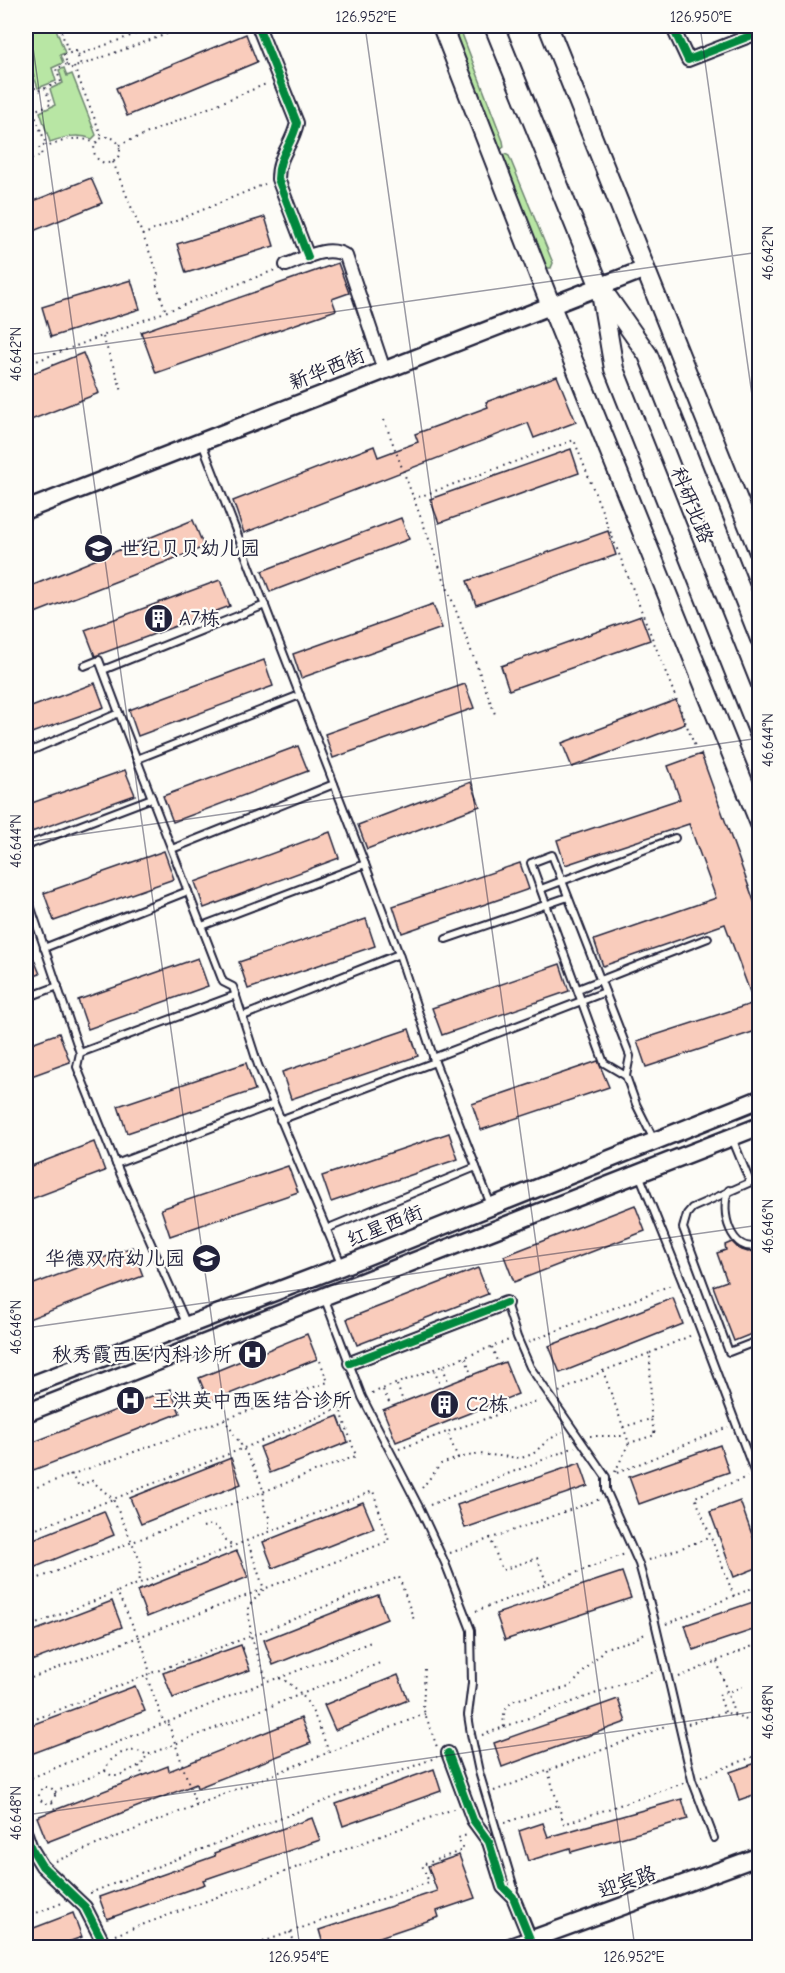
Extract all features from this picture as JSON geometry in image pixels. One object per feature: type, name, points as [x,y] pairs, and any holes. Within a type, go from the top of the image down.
[{"type":"main road","points":[[442,26],[551,306],[759,824]]},
{"type":"main road","name":"科研北路","points":[[494,26],[600,287],[614,369],[759,736]]},
{"type":"main road","points":[[548,26],[759,555]]},
{"type":"main road","name":"新华西街","points":[[26,510],[645,269]]},
{"type":"main road","name":"科研北路","points":[[600,287],[648,355],[759,639]]},
{"type":"main road","name":"红星西街","points":[[26,1387],[342,1266],[759,1099]]},
{"type":"main road","points":[[26,1413],[759,1126]]},
{"type":"main road","points":[[654,1140],[664,1163]]},
{"type":"main road","points":[[324,1273],[328,1294]]},
{"type":"main road","name":"迎宾路","points":[[511,1947],[759,1856]]},
{"type":"street","points":[[258,26],[297,123],[295,132],[278,165],[278,179],[308,257]]},
{"type":"street","points":[[672,26],[688,60],[759,32]]},
{"type":"street","points":[[286,265],[329,250],[339,250],[346,256],[384,370]]},
{"type":"street","points":[[350,1364],[506,1303]]},
{"type":"street","points":[[448,1753],[473,1820],[489,1842],[503,1887],[513,1897],[530,1939]]},
{"type":"street","points":[[26,1834],[42,1866],[85,1907],[104,1943]]},
{"type":"lane","points":[[202,441],[365,864],[399,954],[434,1060],[491,1206]]},
{"type":"lane","points":[[103,670],[265,605]]},
{"type":"lane","points":[[84,666],[99,660],[223,982],[233,987],[280,1120],[342,1266]]},
{"type":"lane","points":[[137,759],[300,695]]},
{"type":"lane","points":[[26,753],[119,713]]},
{"type":"lane","points":[[172,849],[334,784]]},
{"type":"lane","points":[[26,846],[152,798]]},
{"type":"lane","points":[[541,889],[675,838]]},
{"type":"lane","points":[[626,1076],[604,1063],[531,863],[552,855],[630,1056],[626,1076],[636,1104],[654,1140]]},
{"type":"lane","points":[[202,926],[365,864]]},
{"type":"lane","points":[[44,948],[188,891]]},
{"type":"lane","points":[[26,893],[27,903],[80,1053],[77,1067],[116,1164],[187,1325]]},
{"type":"lane","points":[[446,939],[568,897]]},
{"type":"lane","points":[[578,989],[708,938]]},
{"type":"lane","points":[[243,1016],[399,954]]},
{"type":"lane","points":[[26,998],[58,986]]},
{"type":"lane","points":[[280,1120],[605,992]]},
{"type":"lane","points":[[80,1053],[236,995]]},
{"type":"lane","points":[[116,1164],[274,1104]]},
{"type":"lane","points":[[732,1137],[750,1182]]},
{"type":"lane","points":[[326,1229],[476,1167]]},
{"type":"lane","points":[[638,1173],[682,1281],[759,1486]]},
{"type":"lane","points":[[759,1178],[692,1208],[687,1214],[683,1228],[729,1352],[759,1340]]},
{"type":"lane","points":[[729,1190],[726,1210],[731,1233],[745,1247],[759,1245]]},
{"type":"lane","points":[[328,1294],[362,1397],[420,1509],[471,1630],[472,1683],[468,1715],[486,1794],[514,1888],[513,1897]]},
{"type":"lane","points":[[506,1303],[530,1367],[606,1477],[608,1496],[639,1564],[692,1780],[714,1838]]},
{"type":"path","points":[[59,26],[69,53]]},
{"type":"path","points":[[78,55],[158,26]]},
{"type":"path","points":[[81,65],[76,51],[64,56],[69,69],[81,65],[189,26],[195,28],[202,26]]},
{"type":"path","points":[[67,64],[56,69],[61,82],[27,95],[47,147],[83,138],[96,144]]},
{"type":"path","points":[[26,65],[36,92]]},
{"type":"path","points":[[74,67],[102,138]]},
{"type":"path","points":[[119,146],[279,78]]},
{"type":"path","points":[[33,111],[51,104],[45,88]]},
{"type":"path","points":[[102,138],[111,138],[119,146],[119,155],[113,162],[104,163],[97,159],[94,151],[96,144],[102,138]]},
{"type":"path","points":[[26,161],[42,154],[39,147],[46,144]]},
{"type":"path","points":[[113,162],[158,273],[156,283],[166,312]]},
{"type":"path","points":[[142,235],[278,179]]},
{"type":"path","points":[[26,365],[286,265]]},
{"type":"path","points":[[103,336],[122,391]]},
{"type":"path","points":[[26,339],[35,362]]},
{"type":"path","points":[[384,420],[495,714]]},
{"type":"path","points":[[413,499],[574,440],[696,749]]},
{"type":"path","points":[[521,1346],[682,1281]]},
{"type":"path","points":[[390,1452],[550,1396],[603,1371],[701,1331]]},
{"type":"path","points":[[362,1397],[517,1337]]},
{"type":"path","points":[[492,1347],[498,1364]]},
{"type":"path","points":[[650,1353],[651,1419],[656,1435],[629,1443],[614,1474],[735,1423]]},
{"type":"path","points":[[465,1357],[471,1375]]},
{"type":"path","points":[[26,1491],[328,1382],[320,1361]]},
{"type":"path","points":[[443,1366],[449,1384]]},
{"type":"path","points":[[434,1370],[441,1387]]},
{"type":"path","points":[[603,1371],[629,1443]]},
{"type":"path","points":[[396,1384],[403,1401]]},
{"type":"path","points":[[383,1389],[391,1406]]},
{"type":"path","points":[[26,1533],[244,1448],[339,1408],[356,1456],[26,1583]]},
{"type":"path","points":[[224,1419],[244,1448],[263,1491],[265,1513],[269,1517],[269,1532]]},
{"type":"path","points":[[623,1427],[651,1419]]},
{"type":"path","points":[[411,1493],[421,1489],[441,1464],[479,1454],[521,1458],[533,1454],[548,1440],[572,1428]]},
{"type":"path","points":[[447,1432],[458,1458]]},
{"type":"path","points":[[577,1436],[626,1436]]},
{"type":"path","points":[[420,1509],[583,1444]]},
{"type":"path","points":[[70,1474],[80,1487],[91,1480],[113,1499],[141,1563],[138,1584]]},
{"type":"path","points":[[734,1596],[695,1497],[755,1474]]},
{"type":"path","points":[[26,1628],[373,1491],[389,1541],[26,1680]]},
{"type":"path","points":[[442,1557],[490,1537],[608,1496]]},
{"type":"path","points":[[203,1527],[212,1524],[218,1527],[226,1541],[233,1546]]},
{"type":"path","points":[[490,1537],[502,1570],[537,1558],[547,1584]]},
{"type":"path","points":[[639,1564],[711,1537]]},
{"type":"path","points":[[247,1540],[264,1589]]},
{"type":"path","points":[[465,1615],[633,1551]]},
{"type":"path","points":[[26,1723],[399,1577],[414,1620]]},
{"type":"path","points":[[504,1727],[504,1712],[508,1705],[515,1700],[570,1687],[605,1648],[633,1640],[759,1585]]},
{"type":"path","points":[[264,1589],[248,1607],[251,1636],[267,1681]]},
{"type":"path","points":[[117,1592],[144,1649],[148,1674],[196,1805]]},
{"type":"path","points":[[26,1780],[267,1681],[371,1642]]},
{"type":"path","points":[[669,1681],[759,1643]]},
{"type":"path","points":[[717,1661],[735,1716]]},
{"type":"path","points":[[105,1771],[112,1776],[118,1776],[139,1766],[147,1755],[380,1662]]},
{"type":"path","points":[[472,1739],[665,1668]]},
{"type":"path","points":[[26,1917],[441,1756],[423,1708],[425,1669]]},
{"type":"path","points":[[279,1678],[302,1694],[312,1708],[328,1752]]},
{"type":"path","points":[[725,1712],[719,1695],[742,1687]]},
{"type":"path","points":[[486,1794],[679,1724],[725,1712],[759,1725]]},
{"type":"path","points":[[42,1866],[425,1714]]},
{"type":"path","points":[[55,1792],[105,1771],[111,1759],[131,1750],[138,1750],[147,1755]]},
{"type":"path","points":[[548,1771],[564,1824],[692,1780],[759,1754]]},
{"type":"path","points":[[139,1766],[143,1776]]},
{"type":"path","points":[[49,1787],[55,1792],[55,1798],[46,1804],[38,1797],[39,1791],[43,1788],[49,1787]]},
{"type":"path","points":[[52,1802],[55,1810]]},
{"type":"path","points":[[81,1947],[104,1943],[467,1804]]},
{"type":"path","points":[[495,1826],[559,1805]]},
{"type":"path","points":[[246,1947],[429,1882],[422,1865],[463,1850],[458,1838],[481,1830]]},
{"type":"path","points":[[290,1932],[297,1947]]},
{"type":"green space","points":[[26,26],[55,26],[65,53],[60,55],[63,63],[52,68],[56,81],[38,88],[26,54]]},
{"type":"green space","points":[[448,26],[459,26],[503,141],[504,147],[500,150],[497,149]]},
{"type":"green space","points":[[64,68],[67,76],[72,74],[96,135],[92,139],[76,136],[50,142],[40,112],[55,105],[50,89],[63,83],[59,70]]},
{"type":"green space","points":[[505,154],[509,156],[553,263],[551,268],[544,266],[501,156]]},
{"type":"building","points":[[246,34],[257,62],[127,116],[116,88]]},
{"type":"building","points":[[91,178],[102,203],[26,234],[26,204]]},
{"type":"building","points":[[265,217],[274,246],[186,273],[177,244]]},
{"type":"building","points":[[338,263],[349,293],[332,299],[336,310],[156,373],[141,332]]},
{"type":"building","points":[[131,280],[140,309],[51,337],[42,307]]},
{"type":"building","points":[[83,353],[99,393],[26,422],[26,376]]},
{"type":"building","points":[[557,376],[576,422],[534,438],[528,423],[244,533],[233,501],[374,446],[378,457],[418,442],[415,434],[488,407],[486,402]]},
{"type":"building","points":[[571,449],[579,473],[439,523],[430,499]]},
{"type":"building","points":[[401,518],[409,539],[270,592],[262,571]]},
{"type":"building","points":[[193,520],[204,547],[35,613],[26,588]]},
{"type":"building","points":[[608,531],[616,555],[476,605],[467,581]]},
{"type":"building","name":"A7栋","points":[[220,580],[230,606],[95,656],[85,630]]},
{"type":"building","points":[[433,604],[442,628],[301,678],[293,654]]},
{"type":"building","points":[[641,616],[650,640],[509,690],[501,666]]},
{"type":"building","points":[[264,660],[273,686],[138,736],[129,710]]},
{"type":"building","points":[[95,683],[104,707],[26,735],[26,709]]},
{"type":"building","points":[[465,684],[474,708],[333,758],[325,734]]},
{"type":"building","points":[[676,700],[685,724],[572,767],[562,743]]},
{"type":"building","points":[[298,746],[308,771],[173,822],[163,796]]},
{"type":"building","points":[[701,754],[759,915],[759,1030],[646,1067],[637,1041],[754,1003],[725,924],[603,966],[594,940],[716,898],[689,824],[565,865],[557,840],[680,799],[668,766]]},
{"type":"building","points":[[125,770],[135,795],[26,834],[26,805]]},
{"type":"building","points":[[471,782],[480,806],[367,849],[358,825]]},
{"type":"building","points":[[330,832],[339,858],[204,908],[195,882]]},
{"type":"building","points":[[164,851],[174,879],[54,921],[44,893]]},
{"type":"building","points":[[520,863],[529,889],[402,933],[393,906]]},
{"type":"building","points":[[366,919],[375,946],[248,989],[239,962]]},
{"type":"building","points":[[26,940],[40,974],[26,979]]},
{"type":"building","points":[[198,958],[208,986],[88,1029],[78,1000]]},
{"type":"building","points":[[560,964],[569,991],[442,1035],[432,1008]]},
{"type":"building","points":[[409,1029],[418,1056],[291,1099],[282,1072]]},
{"type":"building","points":[[59,1033],[70,1062],[26,1078],[26,1045]]},
{"type":"building","points":[[598,1061],[609,1087],[481,1130],[472,1104]]},
{"type":"building","points":[[246,1063],[255,1090],[127,1133],[118,1106]]},
{"type":"building","points":[[449,1133],[458,1159],[331,1202],[322,1176]]},
{"type":"building","points":[[94,1142],[105,1171],[26,1201],[26,1168]]},
{"type":"building","points":[[288,1166],[298,1192],[170,1236],[161,1209]]},
{"type":"building","points":[[635,1205],[645,1231],[514,1282],[504,1256]]},
{"type":"building","points":[[732,1242],[739,1249],[748,1252],[759,1250],[759,1285],[754,1287],[759,1301],[759,1331],[734,1341],[713,1286],[727,1281],[717,1253],[726,1250],[725,1245]]},
{"type":"building","points":[[132,1247],[143,1276],[26,1320],[26,1287]]},
{"type":"building","points":[[478,1268],[488,1294],[357,1345],[347,1319]]},
{"type":"building","points":[[673,1298],[683,1324],[560,1373],[549,1346]]},
{"type":"building","points":[[307,1334],[317,1359],[209,1402],[199,1378]]},
{"type":"building","name":"C2栋","points":[[505,1362],[518,1394],[396,1442],[383,1410]]},
{"type":"building","points":[[170,1389],[180,1413],[26,1473],[26,1445]]},
{"type":"building","points":[[338,1416],[348,1442],[270,1473],[260,1447]]},
{"type":"building","points":[[720,1445],[729,1472],[639,1504],[629,1477]]},
{"type":"building","points":[[231,1458],[241,1484],[141,1524],[130,1498]]},
{"type":"building","points":[[580,1463],[588,1486],[465,1528],[457,1505]]},
{"type":"building","points":[[740,1501],[759,1554],[759,1567],[734,1577],[710,1512]]},
{"type":"building","points":[[363,1502],[374,1528],[273,1568],[263,1542]]},
{"type":"building","points":[[104,1511],[114,1535],[26,1571],[26,1542]]},
{"type":"building","points":[[237,1551],[248,1577],[147,1617],[137,1591]]},
{"type":"building","points":[[622,1572],[631,1598],[505,1640],[496,1614]]},
{"type":"building","points":[[378,1595],[387,1619],[273,1665],[264,1640]]},
{"type":"building","points":[[759,1600],[759,1628],[693,1650],[685,1625]]},
{"type":"building","points":[[112,1601],[122,1627],[26,1663],[26,1634]]},
{"type":"building","points":[[241,1645],[250,1670],[173,1698],[163,1673]]},
{"type":"building","points":[[398,1675],[408,1700],[335,1730],[324,1705]]},
{"type":"building","points":[[135,1686],[145,1711],[26,1756],[26,1727]]},
{"type":"building","points":[[618,1699],[626,1722],[502,1767],[494,1743]]},
{"type":"building","points":[[301,1718],[311,1743],[197,1788],[196,1784],[47,1842],[37,1817],[168,1766],[169,1771]]},
{"type":"building","points":[[759,1762],[759,1793],[739,1800],[730,1772]]},
{"type":"building","points":[[434,1769],[441,1791],[343,1826],[336,1804]]},
{"type":"building","points":[[682,1799],[688,1819],[571,1852],[570,1848],[528,1861],[519,1831],[543,1823],[548,1837]]},
{"type":"building","points":[[312,1818],[320,1840],[203,1880],[205,1884],[107,1919],[99,1897],[215,1856],[214,1853]]},
{"type":"building","points":[[459,1855],[475,1898],[437,1911],[439,1917],[350,1947],[324,1947],[319,1930],[437,1891],[428,1866]]},
{"type":"building","points":[[73,1913],[82,1937],[54,1947],[26,1947],[26,1931]]},
{"type":"cycle path","points":[[258,26],[297,123],[280,163],[278,179],[308,257]]},
{"type":"cycle path","points":[[672,26],[688,60],[760,32]]},
{"type":"cycle path","points":[[350,1363],[506,1303]]},
{"type":"cycle path","points":[[448,1753],[473,1820],[489,1842],[503,1887],[513,1897],[530,1939]]},
{"type":"cycle path","points":[[26,1834],[42,1866],[85,1907],[106,1948]]},
{"type":"place","name":"世纪贝贝幼儿园","points":[[99,548]]},
{"type":"place","name":"A7栋","points":[[158,618]]},
{"type":"place","name":"华德双府幼儿园","points":[[206,1258]]},
{"type":"place","name":"秋秀霞西医内科诊所","points":[[253,1354]]},
{"type":"place","name":"王洪英中西医结合诊所","points":[[131,1400]]},
{"type":"place","name":"C2栋","points":[[445,1404]]}]
